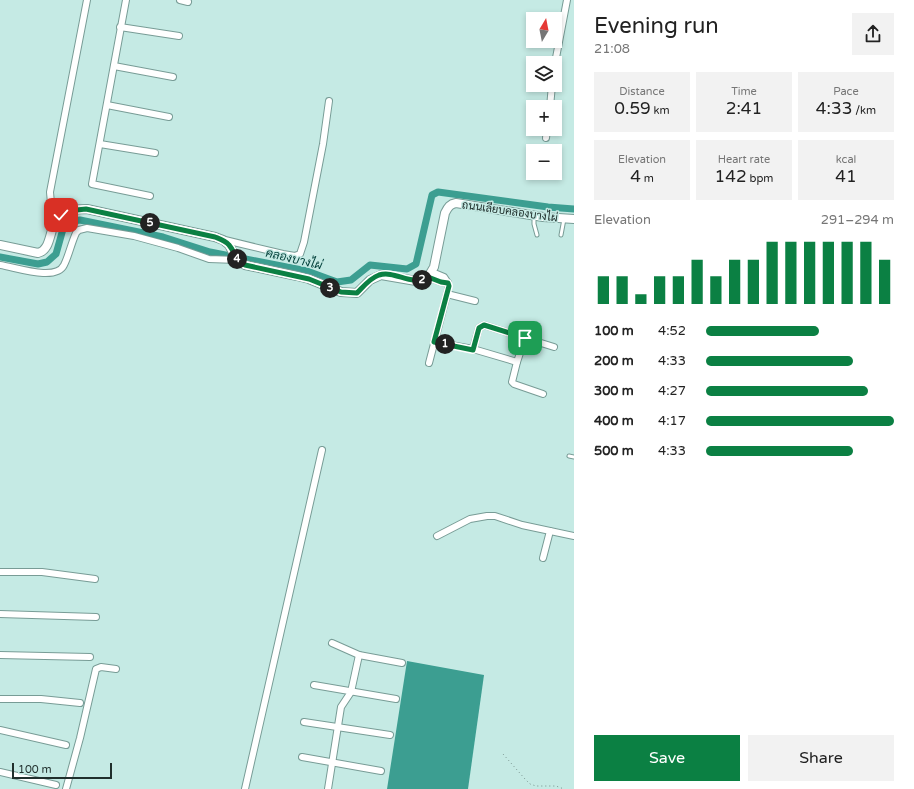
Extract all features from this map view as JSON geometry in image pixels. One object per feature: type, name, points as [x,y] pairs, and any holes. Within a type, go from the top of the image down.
[{"type":"street","points":[[53,226],[50,202],[52,177],[87,0]]},
{"type":"street","points":[[126,0],[92,184],[150,196]]},
{"type":"street","points":[[180,0],[188,2]]},
{"type":"street","points":[[556,56],[567,0]]},
{"type":"street","points":[[120,27],[179,36]]},
{"type":"street","points":[[114,66],[173,77]]},
{"type":"street","points":[[0,246],[38,253],[43,252],[47,248],[53,226],[61,215],[67,211],[86,209],[215,237],[283,254],[295,256],[300,254],[304,242],[322,144],[328,101]]},
{"type":"street","points":[[107,106],[169,117]]},
{"type":"street","points":[[100,144],[155,154]]},
{"type":"street","points":[[50,202],[67,211]]},
{"type":"street","name":"ถนนเลียบคลองบางไผ่","points":[[430,274],[434,267],[445,213],[452,204],[456,203],[535,216],[574,219]]},
{"type":"street","points":[[0,264],[46,274],[56,272],[64,266],[76,233],[79,230],[87,228],[134,236],[178,248],[209,259],[235,256]]},
{"type":"street","points":[[223,240],[229,245],[235,256],[245,265],[309,279],[341,292],[357,293],[370,280],[381,274],[416,281],[430,274],[441,282],[448,283],[448,290],[429,363]]},
{"type":"street","points":[[447,294],[474,301]]},
{"type":"street","points":[[473,350],[479,328],[484,325],[554,347]]},
{"type":"street","points":[[525,338],[512,382],[543,394]]},
{"type":"street","points":[[434,342],[473,350],[517,362]]},
{"type":"street","points":[[245,789],[322,450]]},
{"type":"street","points":[[438,536],[470,519],[487,516],[495,516],[574,536]]},
{"type":"street","points":[[543,558],[550,531]]},
{"type":"street","points":[[0,572],[42,572],[94,579]]},
{"type":"street","points":[[0,614],[96,617]]},
{"type":"street","points":[[332,643],[359,655],[402,663]]},
{"type":"street","points":[[0,655],[90,657]]},
{"type":"street","points":[[328,789],[342,707],[351,692],[359,655]]},
{"type":"street","points":[[66,789],[80,738],[96,669],[101,667],[116,669]]},
{"type":"street","points":[[314,685],[396,699]]},
{"type":"street","points":[[0,698],[41,698],[80,704]]},
{"type":"street","points":[[304,722],[390,735]]},
{"type":"street","points":[[0,730],[66,745]]},
{"type":"street","points":[[302,757],[381,771]]},
{"type":"street","points":[[0,772],[56,785]]},
{"type":"lane","points":[[535,216],[534,224],[537,235]]},
{"type":"lane","points":[[561,235],[564,219]]},
{"type":"lane","points":[[569,456],[574,458]]},
{"type":"path","points":[[503,754],[530,784],[536,786],[556,786],[564,789]]},
{"type":"shaded area","points":[[407,661],[484,675],[468,789],[387,789]]},
{"type":"waterway","name":"คลองบางไผ่","points":[[0,257],[38,264],[47,262],[56,254],[63,229],[68,222],[80,220],[163,237],[210,252],[307,271],[337,282],[351,280],[370,265],[407,269],[416,264],[432,195],[438,192],[548,207],[574,209]]},
{"type":"route","points":[[61,215],[67,211],[86,209],[215,237],[223,240],[229,245],[240,263],[309,279],[341,292],[357,293],[370,280],[381,274],[416,281],[428,277],[448,283],[449,286],[434,342],[473,350],[479,328],[484,325],[525,338]]}]
